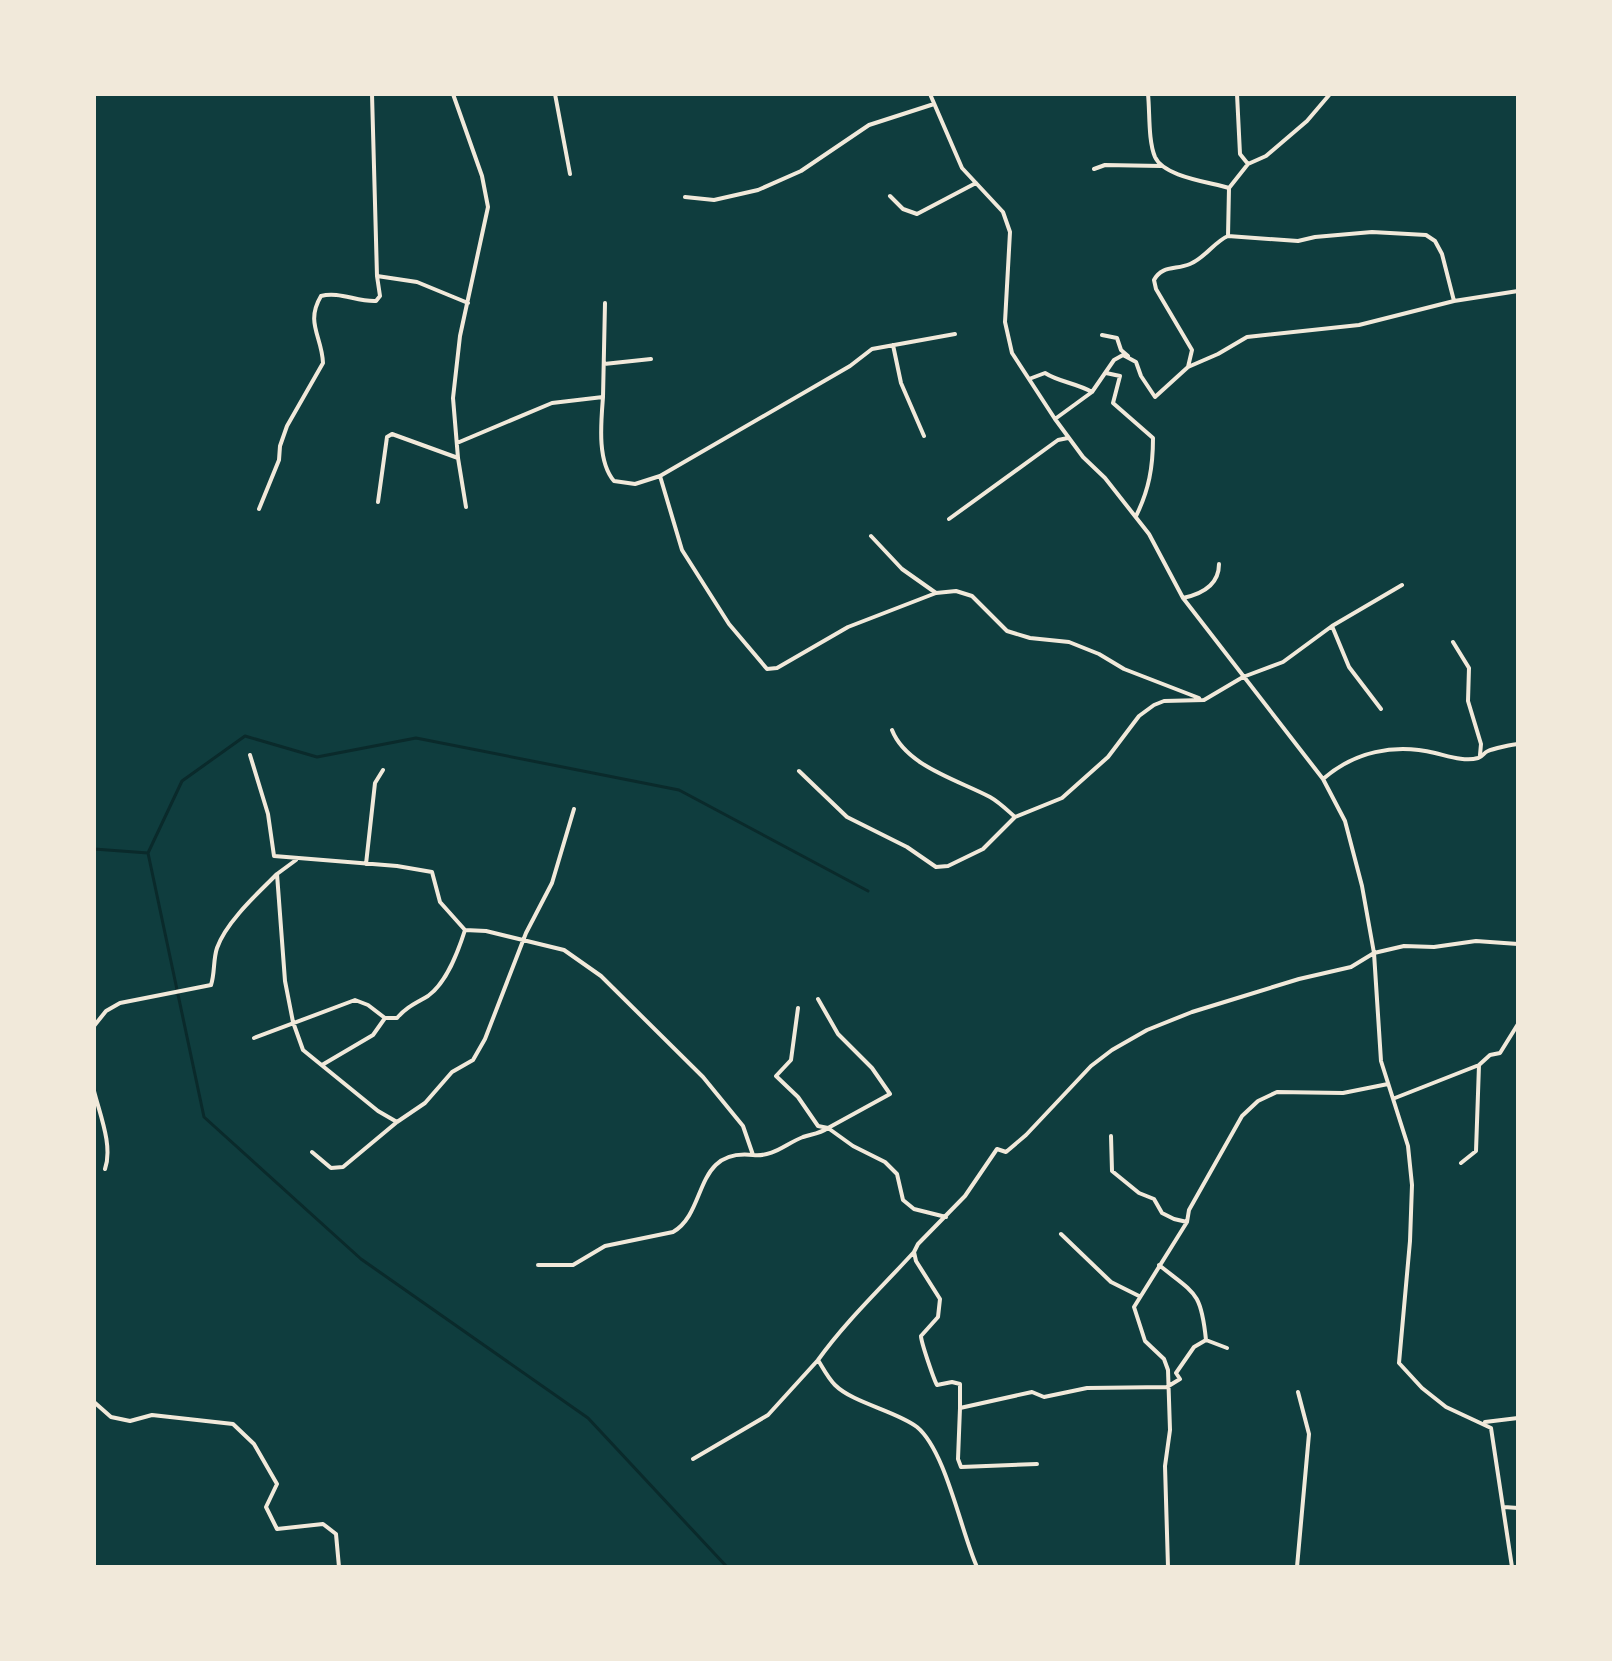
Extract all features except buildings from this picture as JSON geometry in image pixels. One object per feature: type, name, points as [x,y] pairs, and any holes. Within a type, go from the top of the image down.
[{"type":"street","points":[[259,509],[279,460],[287,426],[323,363],[323,351],[313,322],[315,305],[321,296],[329,294],[376,301],[380,296],[372,94]]},
{"type":"street","points":[[453,94],[482,176],[488,207],[460,336],[453,398],[466,507]]},
{"type":"street","points":[[555,94],[570,174]]},
{"type":"street","points":[[930,94],[962,168],[1003,212],[1010,232],[1005,322],[1012,353],[1068,438],[1105,478],[1149,534],[1183,598],[1323,779],[1345,821],[1362,886],[1374,953],[1381,1061],[1408,1146],[1412,1185],[1399,1363],[1422,1388],[1446,1407],[1491,1428],[1512,1567]]},
{"type":"street","points":[[1148,94],[1154,155],[1161,166]]},
{"type":"street","points":[[1237,94],[1240,154],[1248,164]]},
{"type":"street","points":[[1228,236],[1229,188],[1248,164],[1266,156],[1307,121],[1330,94]]},
{"type":"street","points":[[685,197],[714,200],[758,190],[801,171],[869,125],[934,104]]},
{"type":"street","points":[[1094,169],[1105,165],[1161,166],[1229,188]]},
{"type":"street","points":[[890,196],[903,209],[917,214],[976,183]]},
{"type":"street","points":[[1188,367],[1192,350],[1156,289],[1154,280],[1167,268],[1189,264],[1228,236],[1298,241],[1372,232],[1426,235],[1435,241],[1442,254],[1454,301]]},
{"type":"street","points":[[377,276],[417,282],[468,303]]},
{"type":"street","points":[[1102,335],[1117,338],[1121,350],[1136,362],[1155,397],[1188,367],[1247,337],[1359,325],[1454,301],[1518,291]]},
{"type":"street","points":[[605,303],[601,425],[606,470],[614,481],[635,484],[660,476],[850,366],[872,349],[955,334]]},
{"type":"street","points":[[893,345],[901,383],[924,436]]},
{"type":"street","points":[[1055,419],[1092,392],[1114,360],[1123,355],[1130,357]]},
{"type":"street","points":[[604,364],[651,359]]},
{"type":"street","points":[[1029,379],[1045,373],[1054,379],[1077,383],[1092,392]]},
{"type":"street","points":[[1106,373],[1120,376],[1113,403],[1153,438],[1153,470],[1146,496],[1136,516]]},
{"type":"street","points":[[457,443],[552,403],[603,397]]},
{"type":"street","points":[[378,502],[387,437],[392,434],[458,458]]},
{"type":"street","points":[[949,519],[1058,440],[1068,438]]},
{"type":"street","points":[[660,476],[682,550],[729,624],[767,669],[777,668],[848,627],[936,593],[956,591],[972,596],[1007,631],[1030,638],[1069,642],[1099,654],[1124,669],[1204,700]]},
{"type":"street","points":[[871,536],[902,569],[936,593]]},
{"type":"street","points":[[1183,598],[1196,595],[1211,585],[1219,574],[1219,564]]},
{"type":"street","points":[[799,771],[847,817],[907,847],[936,867],[948,866],[983,849],[1015,817],[1062,798],[1108,757],[1139,716],[1154,705],[1164,701],[1204,700],[1243,677],[1283,662],[1332,626],[1402,585]]},
{"type":"street","points":[[1332,626],[1349,667],[1381,709]]},
{"type":"street","points":[[1453,642],[1469,668],[1468,701],[1481,744],[1479,758]]},
{"type":"street","points":[[892,730],[896,741],[909,754],[994,799],[1015,817]]},
{"type":"street","points":[[1323,779],[1336,767],[1364,754],[1388,749],[1419,749],[1461,759],[1479,758],[1490,749],[1518,744]]},
{"type":"street","points":[[250,755],[268,814],[274,856],[432,872],[440,902],[465,930],[486,931],[564,950],[601,976],[703,1077],[743,1126],[753,1155]]},
{"type":"street","points":[[366,864],[375,783],[383,770]]},
{"type":"street","points":[[312,1152],[331,1168],[343,1167],[425,1103],[452,1072],[473,1060],[552,883],[574,809]]},
{"type":"street","points":[[94,1026],[106,1011],[120,1003],[211,985],[215,975],[216,952],[223,934],[277,874],[298,858]]},
{"type":"street","points":[[277,874],[285,981],[293,1022],[303,1050],[378,1111],[397,1122]]},
{"type":"street","points":[[254,1038],[355,1000],[368,1005],[385,1018],[397,1018],[407,1007],[430,994],[458,952],[465,930]]},
{"type":"street","points":[[693,1459],[768,1415],[818,1360],[841,1328],[965,1196],[997,1149],[1006,1152],[1026,1135],[1091,1066],[1112,1050],[1147,1030],[1192,1012],[1299,979],[1351,967],[1374,953],[1404,946],[1434,947],[1476,941],[1518,944]]},
{"type":"street","points":[[538,1265],[573,1265],[605,1246],[673,1232],[682,1227],[719,1161],[735,1153],[763,1156],[777,1151],[803,1137],[820,1134],[890,1094],[872,1068],[838,1034],[818,999]]},
{"type":"street","points":[[798,1008],[791,1060],[776,1076],[798,1097],[818,1126],[828,1128],[853,1146],[885,1162],[897,1174],[903,1200],[914,1209],[946,1217]]},
{"type":"street","points":[[322,1065],[373,1035],[385,1018]]},
{"type":"street","points":[[1394,1098],[1479,1065],[1490,1055],[1500,1053],[1518,1024]]},
{"type":"street","points":[[1461,1163],[1476,1151],[1479,1065]]},
{"type":"street","points":[[1168,1567],[1165,1466],[1170,1430],[1168,1370],[1164,1359],[1145,1341],[1138,1326],[1134,1307],[1139,1296],[1187,1222],[1189,1210],[1242,1116],[1258,1101],[1277,1092],[1343,1093],[1388,1084]]},
{"type":"street","points":[[94,1091],[108,1160],[105,1169]]},
{"type":"street","points":[[1111,1136],[1112,1171],[1139,1193],[1154,1199],[1162,1213],[1187,1222]]},
{"type":"street","points":[[1061,1234],[1111,1282],[1139,1296]]},
{"type":"street","points":[[914,1252],[916,1261],[940,1299],[938,1317],[921,1336],[921,1347],[928,1356],[937,1385],[960,1384],[958,1459],[961,1467],[1037,1464]]},
{"type":"street","points":[[1159,1265],[1197,1296],[1204,1317],[1206,1340]]},
{"type":"street","points":[[960,1408],[1032,1392],[1044,1397],[1087,1388],[1167,1387],[1180,1379],[1176,1373],[1194,1347],[1206,1340]]},
{"type":"street","points":[[1206,1340],[1227,1348]]},
{"type":"street","points":[[818,1360],[836,1387],[917,1427],[930,1443],[958,1507],[968,1547],[977,1567]]},
{"type":"street","points":[[1297,1567],[1309,1434],[1298,1392]]},
{"type":"street","points":[[94,1402],[111,1417],[130,1421],[152,1415],[233,1424],[254,1444],[277,1484],[266,1507],[277,1529],[323,1524],[336,1534],[339,1567]]},
{"type":"street","points":[[1481,1422],[1518,1418]]},
{"type":"street","points":[[1503,1507],[1518,1508]]},
{"type":"waterway","points":[[94,849],[148,853],[182,781],[245,736],[317,757],[416,738],[679,790],[868,891]]},
{"type":"waterway","points":[[148,853],[204,1117],[361,1259],[588,1418],[727,1567]]}]
